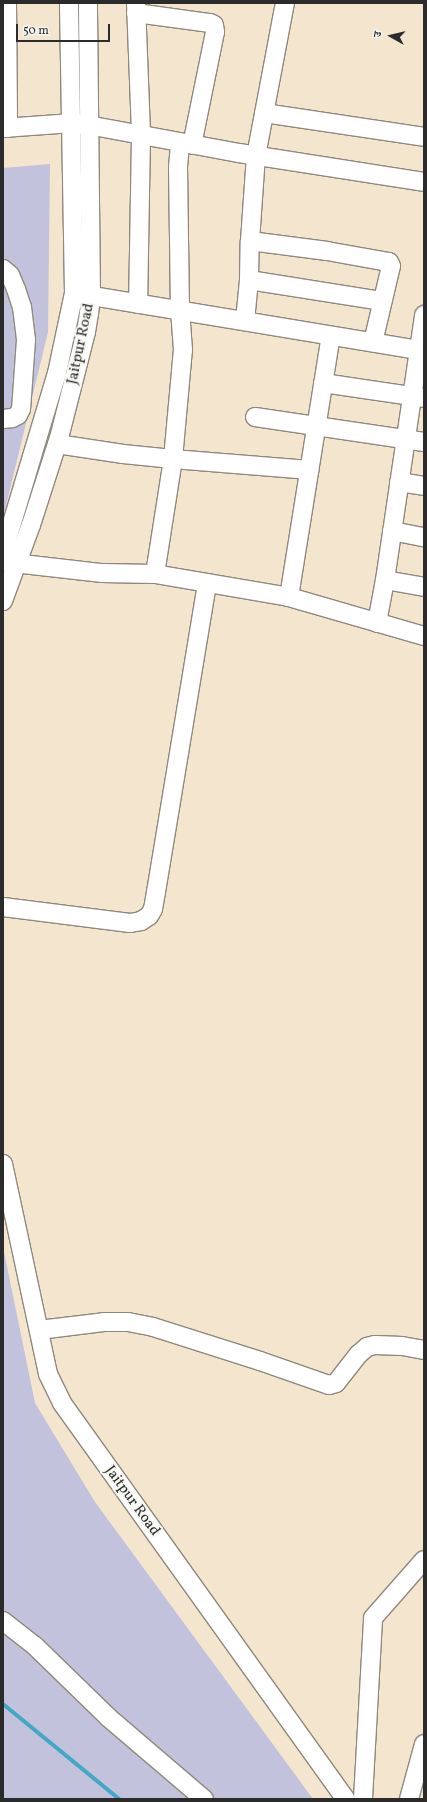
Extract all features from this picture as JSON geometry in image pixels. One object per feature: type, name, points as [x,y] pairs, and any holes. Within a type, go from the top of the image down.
[{"type":"street","points":[[7,3],[5,128],[80,124],[256,156],[424,182]]},
{"type":"street","name":"Jaitpur Road","points":[[7,559],[30,525],[57,444],[86,332],[83,295],[80,124],[69,3]]},
{"type":"street","name":"Jaitpur Road","points":[[80,124],[88,3]]},
{"type":"street","points":[[245,321],[249,280],[256,156],[285,3]]},
{"type":"street","points":[[138,304],[141,136],[136,8],[214,25],[214,32],[186,144],[178,167],[180,310],[183,350],[173,459],[155,574]]},
{"type":"street","points":[[264,113],[424,137]]},
{"type":"street","points":[[250,241],[304,247],[389,262],[390,266],[373,342]]},
{"type":"street","points":[[3,270],[10,275],[22,307],[26,340],[21,409],[18,415],[12,418],[3,419]]},
{"type":"street","points":[[249,280],[382,301]]},
{"type":"street","points":[[83,295],[421,351]]},
{"type":"street","name":"Jaitpur Road","points":[[3,601],[7,559],[57,373],[83,295]]},
{"type":"street","points":[[377,623],[386,580],[405,439],[418,397],[424,315]]},
{"type":"street","points":[[289,597],[331,336]]},
{"type":"street","points":[[323,383],[418,397]]},
{"type":"street","points":[[255,417],[424,442]]},
{"type":"street","points":[[57,444],[123,454],[310,470]]},
{"type":"street","points":[[399,482],[424,486]]},
{"type":"street","points":[[392,531],[424,537]]},
{"type":"street","points":[[7,559],[102,573],[155,574],[289,597],[424,636]]},
{"type":"street","points":[[386,580],[424,587]]},
{"type":"street","points":[[3,907],[130,923],[141,921],[148,916],[153,909],[207,583]]},
{"type":"street","name":"Jaitpur Road","points":[[3,1164],[48,1374],[62,1403],[346,1799]]},
{"type":"street","name":"Jaitpur Road","points":[[3,1205],[40,1376],[50,1398],[331,1799]]},
{"type":"street","points":[[39,1330],[104,1322],[128,1322],[153,1327],[329,1385],[336,1383],[359,1354],[367,1347],[375,1345],[402,1346],[424,1350]]},
{"type":"street","points":[[363,1799],[374,1618],[424,1560]]},
{"type":"street","points":[[3,1621],[35,1646],[110,1718],[204,1799]]},
{"type":"street","points":[[409,1799],[424,1744]]},
{"type":"shaded area","points":[[50,164],[48,332],[3,518],[3,168]]},
{"type":"shaded area","points":[[3,1247],[35,1403],[95,1502],[313,1799],[3,1799]]},
{"type":"waterway","points":[[3,1704],[119,1799]]}]
